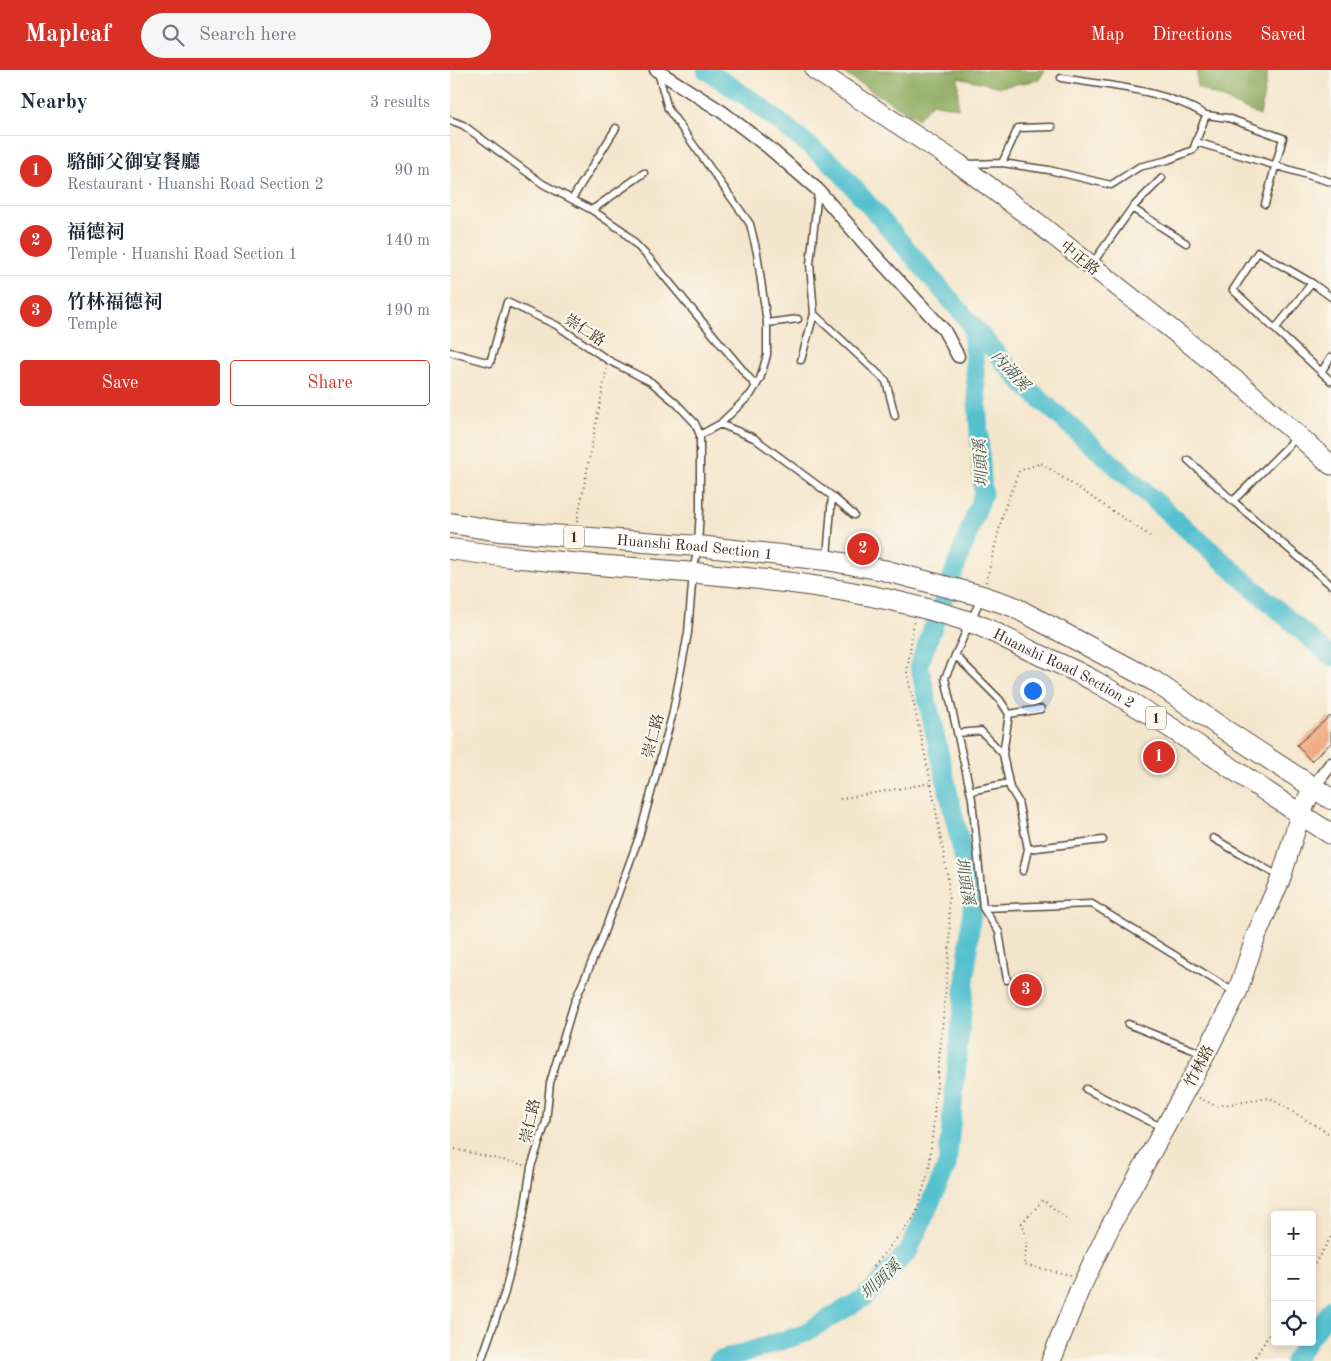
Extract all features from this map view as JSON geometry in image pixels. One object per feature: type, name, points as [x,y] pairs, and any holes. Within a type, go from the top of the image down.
[{"type":"main road","name":"中正路","points":[[815,70],[959,164],[1034,220],[1244,387],[1331,465]]},
{"type":"main road","name":"Huanshi Road Section 1","points":[[450,523],[499,531],[698,546],[826,560],[883,570],[982,596]]},
{"type":"main road","name":"Huanshi Road Section 1","points":[[450,549],[693,572]]},
{"type":"main road","name":"1","points":[[693,572],[874,596],[969,622]]},
{"type":"main road","name":"Huanshi Road Section 2","points":[[982,596],[1012,606],[1154,681],[1331,799]]},
{"type":"main road","name":"Huanshi Road Section 2","points":[[969,622],[1093,680],[1197,744],[1300,815],[1331,834]]},
{"type":"main road","name":"竹林路","points":[[1051,1361],[1054,1358],[1085,1278],[1110,1227],[1186,1091],[1237,993],[1256,936],[1281,878],[1300,815],[1313,787]]},
{"type":"street","points":[[657,71],[721,111],[768,147],[818,190],[870,251],[944,330],[958,356]]},
{"type":"street","name":"竹林路","points":[[1313,787],[1331,764]]},
{"type":"lane","points":[[657,71],[668,109],[750,224],[757,254],[767,323],[767,355],[756,386],[751,394],[720,424],[700,434]]},
{"type":"lane","points":[[1061,78],[1130,89],[1164,97],[1190,105],[1206,115],[1228,118],[1283,138],[1265,204]]},
{"type":"lane","points":[[959,164],[1002,163],[1049,170],[1111,185],[1139,167],[1168,160],[1193,150],[1206,115]]},
{"type":"lane","points":[[450,120],[463,125],[543,184],[592,210],[623,231],[650,259],[756,386]]},
{"type":"lane","points":[[1002,163],[1018,128],[1052,127]]},
{"type":"lane","points":[[572,199],[616,128]]},
{"type":"lane","points":[[1196,142],[1331,182]]},
{"type":"lane","points":[[592,210],[644,172]]},
{"type":"lane","points":[[1090,266],[1132,208],[1162,178]]},
{"type":"lane","points":[[801,360],[814,314],[810,264],[818,190]]},
{"type":"lane","points":[[1132,208],[1186,243]]},
{"type":"lane","points":[[1331,296],[1258,252],[1233,290],[1331,381]]},
{"type":"lane","points":[[1275,329],[1312,283]]},
{"type":"lane","name":"崇仁路","points":[[450,352],[490,363],[507,302],[556,325],[608,360],[651,382],[676,403],[695,423],[700,434],[698,546],[693,572],[688,633],[672,716],[639,837],[600,942],[574,1004],[550,1084],[546,1122],[531,1166],[524,1212],[505,1292],[482,1361]]},
{"type":"lane","points":[[814,314],[886,381],[895,416]]},
{"type":"lane","points":[[767,323],[798,320]]},
{"type":"lane","points":[[1321,372],[1331,357]]},
{"type":"lane","points":[[720,424],[754,438],[832,496],[854,515]]},
{"type":"lane","points":[[1233,501],[1299,435]]},
{"type":"lane","points":[[1188,460],[1331,585]]},
{"type":"lane","points":[[826,560],[832,496]]},
{"type":"lane","points":[[982,596],[945,678],[970,791],[983,908],[999,932],[1008,980]]},
{"type":"lane","points":[[955,655],[1000,700],[1009,714],[1003,754],[1010,788],[1018,801],[1028,849],[1023,871]]},
{"type":"lane","points":[[1009,714],[1041,709]]},
{"type":"lane","points":[[958,734],[981,732],[1003,754]]},
{"type":"lane","points":[[970,791],[1009,783]]},
{"type":"lane","points":[[1213,838],[1281,878]]},
{"type":"lane","points":[[1028,849],[1103,840]]},
{"type":"lane","points":[[983,908],[1092,904],[1237,993]]},
{"type":"lane","points":[[1128,1024],[1205,1055]]},
{"type":"lane","points":[[1086,1089],[1164,1129]]},
{"type":"path","points":[[574,537],[608,360]]},
{"type":"path","points":[[982,596],[1004,510],[1020,471],[1041,463],[1150,536]]},
{"type":"path","points":[[874,1266],[916,1216],[928,1170],[950,942],[948,879],[931,783],[907,673],[919,607]]},
{"type":"path","points":[[840,799],[931,783]]},
{"type":"path","points":[[1186,1091],[1216,1106],[1270,1098],[1331,1135]]},
{"type":"path","points":[[450,1148],[531,1166]]},
{"type":"path","points":[[1066,1218],[1043,1200],[1037,1206],[1022,1223],[1027,1241],[1024,1265],[1085,1278]]},
{"type":"path","points":[[1316,1261],[1331,1237]]},
{"type":"path","points":[[1253,1361],[1271,1332]]},
{"type":"green space","points":[[838,70],[1045,70],[1039,80],[1000,87],[958,77],[958,108],[932,103],[918,119]]},
{"type":"green space","points":[[1197,70],[1268,70],[1260,116],[1197,87]]},
{"type":"building","points":[[1330,716],[1331,743],[1311,761],[1297,745]]},
{"type":"waterway","name":"內湖溪","points":[[706,70],[753,101],[836,167],[1024,385],[1331,657]]},
{"type":"waterway","name":"圳頭溪","points":[[718,1361],[803,1334],[865,1297],[909,1250],[947,1166],[973,899],[919,665],[983,494],[972,325]]},
{"type":"waterway","name":"內湖溪","points":[[1316,1330],[1331,1309]]},
{"type":"waterway","name":"內湖溪","points":[[1294,1361],[1304,1346]]},
{"type":"place","name":"福德祠","points":[[863,549]]},
{"type":"place","name":"駱師父御宴餐廳","points":[[1159,757]]},
{"type":"place","name":"竹林福德祠","points":[[1026,990]]}]
